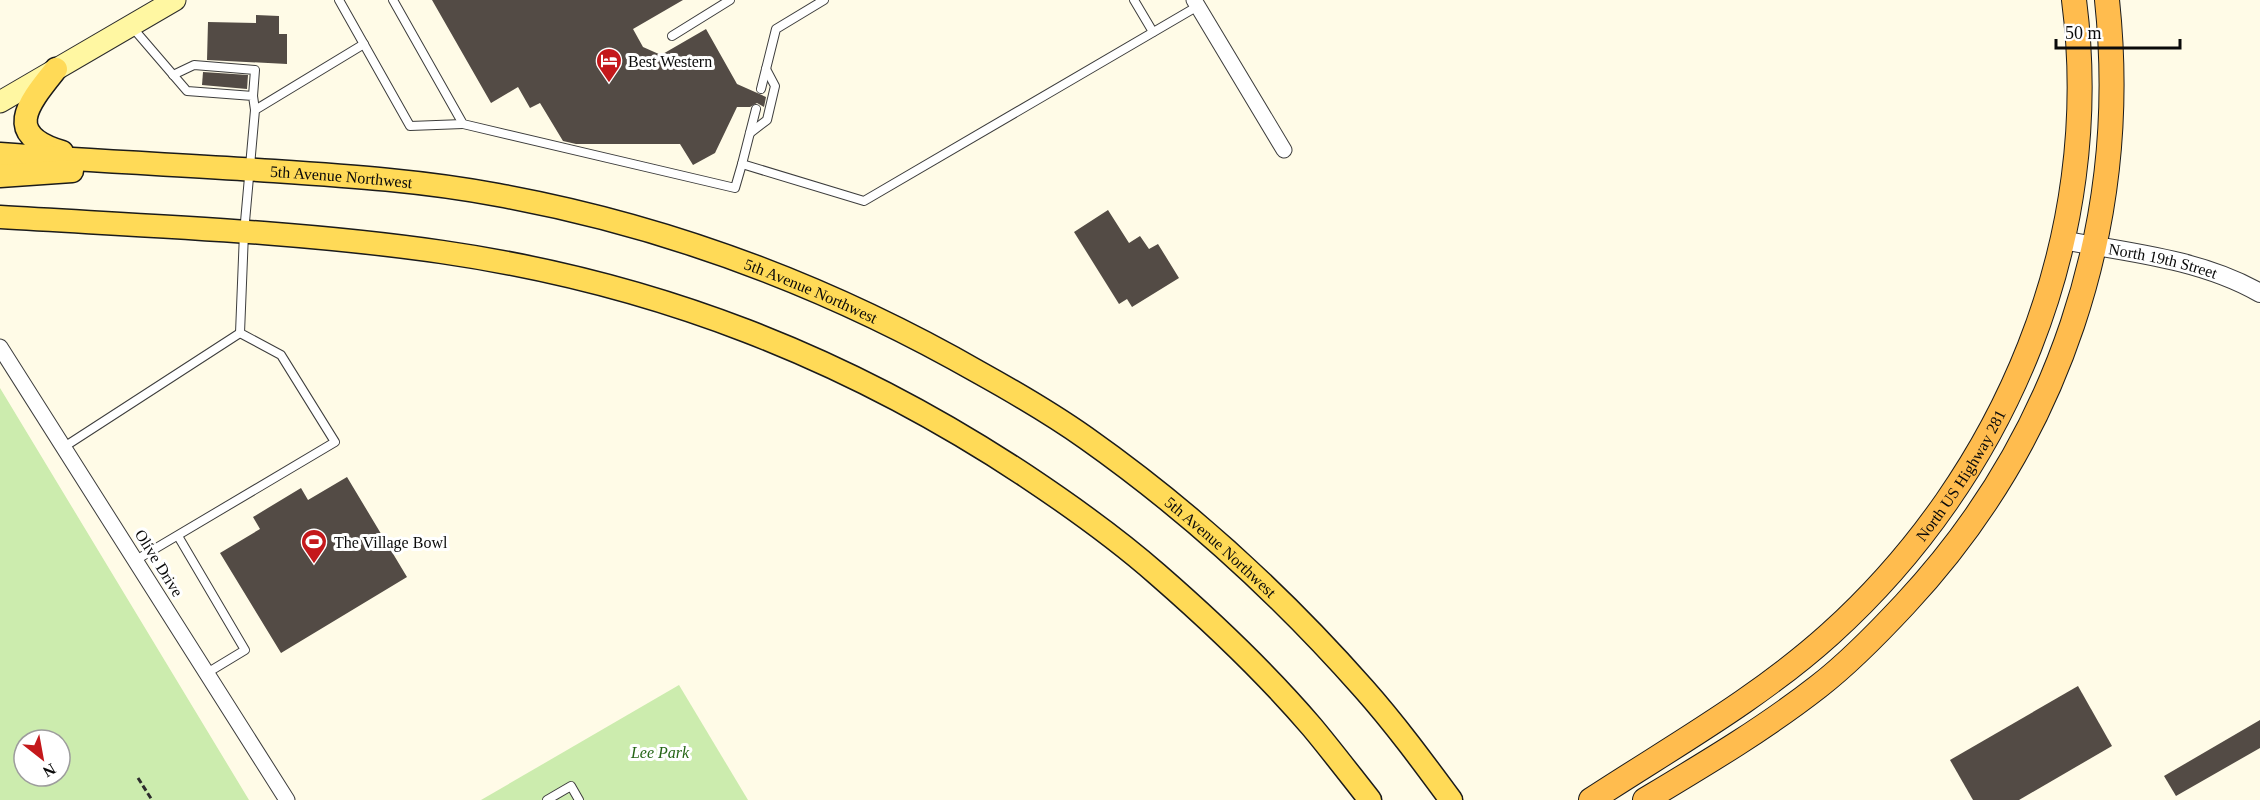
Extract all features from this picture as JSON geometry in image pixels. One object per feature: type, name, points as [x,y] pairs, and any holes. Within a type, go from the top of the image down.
[{"type":"highway","name":"North US Highway 281","points":[[1591,800],[1767,685],[1829,634],[1899,564],[1948,501],[1999,418],[2012,392],[2039,323],[2061,240],[2072,183],[2079,111],[2078,32],[2074,0]]},
{"type":"highway","name":"North US Highway 281","points":[[1645,800],[1737,744],[1820,685],[1878,634],[1959,543],[2003,475],[2042,403],[2070,332],[2094,246],[2106,170],[2112,107],[2107,0]]},
{"type":"highway","points":[[1665,800],[1737,744]]},
{"type":"main road","points":[[0,102],[175,0]]},
{"type":"main road","points":[[56,69],[30,102],[26,112],[29,133],[34,141],[44,147],[89,161]]},
{"type":"main road","name":"5th Avenue Northwest","points":[[0,154],[423,183],[507,196],[620,222],[683,240],[810,287],[923,340],[1041,408],[1085,437],[1173,504],[1247,569],[1333,655],[1387,716],[1451,800]]},
{"type":"main road","points":[[0,176],[163,164]]},
{"type":"main road","points":[[0,217],[359,242],[443,252],[571,276],[684,307],[785,345],[876,388],[980,445],[1077,510],[1156,573],[1238,649],[1310,725],[1370,800]]},
{"type":"street","points":[[1196,3],[1284,150]]},
{"type":"street","name":"North 19th Street","points":[[2061,240],[2171,261],[2213,272],[2260,293]]},
{"type":"street","name":"Olive Drive","points":[[0,347],[287,800]]},
{"type":"lane","points":[[339,0],[410,126],[463,124],[735,188],[756,109]]},
{"type":"lane","points":[[393,0],[463,124]]},
{"type":"lane","points":[[672,36],[730,0]]},
{"type":"lane","points":[[761,89],[776,29],[824,0]]},
{"type":"lane","points":[[1134,0],[1153,32]]},
{"type":"lane","points":[[742,164],[864,201],[1153,32],[1196,3]]},
{"type":"lane","points":[[131,26],[187,91],[253,96]]},
{"type":"lane","points":[[255,110],[364,44]]},
{"type":"lane","points":[[173,75],[194,65],[255,70],[253,96],[255,110],[244,233],[240,333]]},
{"type":"lane","points":[[750,132],[767,120],[775,86],[766,69]]},
{"type":"lane","points":[[64,447],[240,333]]},
{"type":"lane","points":[[136,560],[335,442],[281,355],[240,333]]},
{"type":"lane","points":[[178,536],[245,650],[207,674]]},
{"type":"lane","points":[[547,800],[571,786],[579,800]]},
{"type":"path","points":[[138,778],[152,800]]},
{"type":"green space","points":[[0,388],[249,800],[0,800]]},
{"type":"green space","name":"Lee Park","points":[[679,685],[748,800],[481,800]]},
{"type":"building","name":"Best Western","points":[[432,0],[683,0],[633,29],[643,47],[661,55],[706,29],[737,84],[766,97],[764,107],[757,103],[750,107],[737,107],[715,153],[693,165],[680,144],[576,144],[563,141],[540,103],[530,108],[518,87],[491,103]]},
{"type":"building","points":[[256,15],[279,16],[279,34],[287,34],[287,64],[207,60],[208,22],[256,23]]},
{"type":"building","points":[[203,72],[248,75],[247,89],[202,85]]},
{"type":"building","points":[[1108,210],[1129,243],[1140,236],[1149,249],[1158,244],[1179,278],[1132,307],[1127,299],[1119,304],[1074,232]]},
{"type":"building","name":"The Village Bowl","points":[[347,477],[407,577],[281,653],[220,553],[260,529],[253,517],[301,488],[308,500]]},
{"type":"building","points":[[2078,686],[2112,746],[2019,800],[1973,800],[1950,760]]},
{"type":"building","points":[[2260,720],[2260,748],[2176,796],[2164,776]]},
{"type":"place","name":"Best Western","points":[[609,84]]},
{"type":"place","name":"The Village Bowl","points":[[314,565]]}]
